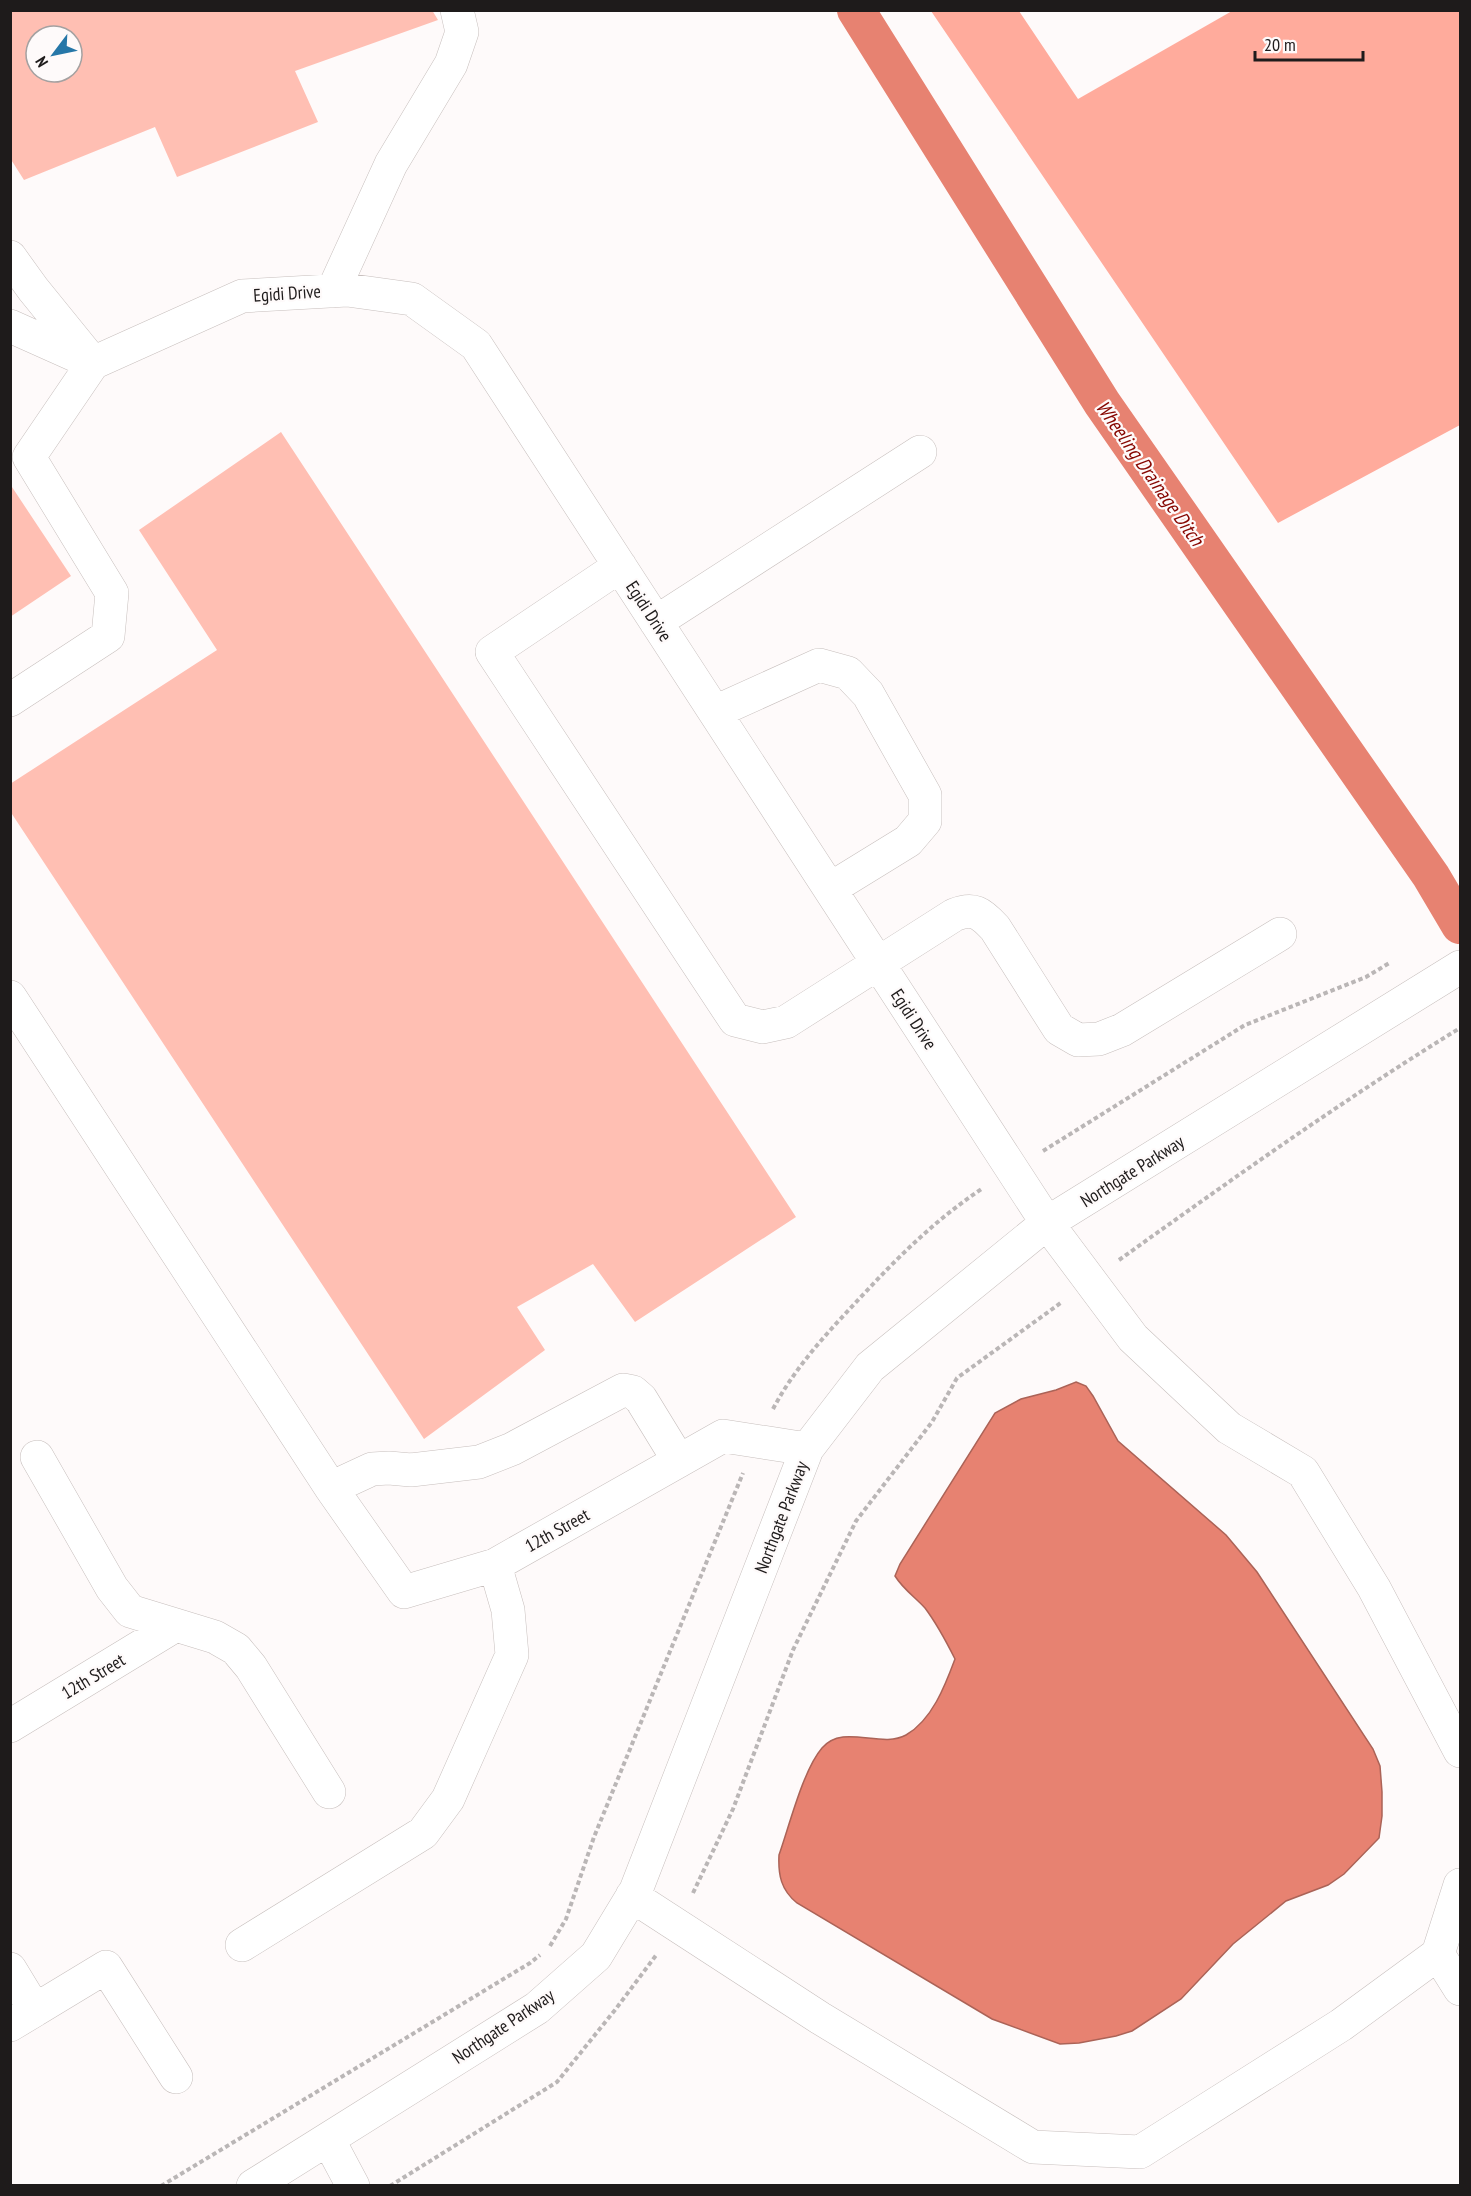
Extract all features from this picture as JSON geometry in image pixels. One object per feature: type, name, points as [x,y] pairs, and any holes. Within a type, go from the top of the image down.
[{"type":"street","points":[[333,291],[391,164],[451,64],[462,32],[457,10]]},
{"type":"street","points":[[10,257],[93,363]]},
{"type":"street","name":"Egidi Drive","points":[[93,363],[242,296],[347,290],[412,299],[476,345],[1047,1223],[1133,1338],[1229,1428],[1303,1472],[1374,1588],[1461,1751]]},
{"type":"street","points":[[10,326],[93,363]]},
{"type":"street","points":[[10,700],[108,636],[112,593],[29,457],[93,363]]},
{"type":"street","points":[[656,622],[920,452]]},
{"type":"street","points":[[620,566],[492,652],[735,1020],[763,1027],[786,1022],[954,915],[966,910],[981,914],[995,928],[1059,1029],[1077,1040],[1099,1040],[1122,1030],[1280,934]]},
{"type":"street","points":[[715,712],[819,665],[848,673],[868,694],[925,795],[925,821],[908,841],[830,889]]},
{"type":"street","name":"Northgate Parkway","points":[[253,2186],[537,2008],[596,1956],[632,1896],[807,1449],[870,1367],[1047,1223],[1461,967]]},
{"type":"street","points":[[10,997],[336,1496],[372,1469],[411,1470],[479,1462],[512,1449],[623,1390],[633,1392],[641,1399],[679,1461]]},
{"type":"street","name":"12th Street","points":[[336,1496],[404,1592],[495,1565],[723,1436],[807,1449]]},
{"type":"street","points":[[37,1457],[112,1588],[130,1611],[214,1637],[236,1649],[251,1667],[330,1791]]},
{"type":"street","points":[[242,1945],[423,1833],[448,1799],[512,1655],[508,1610],[495,1565]]},
{"type":"street","name":"12th Street","points":[[10,1726],[176,1625]]},
{"type":"street","points":[[632,1896],[820,2018],[1033,2147],[1140,2152],[1341,2025],[1438,1954],[1461,1885]]},
{"type":"street","points":[[1438,1954],[1461,1989]]},
{"type":"street","points":[[10,1969],[23,2017],[106,1967],[176,2077]]},
{"type":"street","points":[[327,2139],[353,2186]]},
{"type":"path","points":[[390,2186],[557,2082],[615,2010],[678,1925],[733,1809],[794,1650],[856,1521],[932,1422],[957,1378],[1256,1162],[1461,1028]]},
{"type":"shaded area","points":[[931,11],[1019,11],[1078,99],[1232,11],[1460,11],[1460,425],[1278,523]]},
{"type":"shaded area","points":[[1076,1382],[1086,1386],[1118,1441],[1226,1535],[1257,1572],[1373,1749],[1380,1766],[1382,1816],[1379,1838],[1344,1874],[1328,1885],[1286,1901],[1233,1944],[1181,1999],[1132,2031],[1079,2043],[1060,2044],[992,2019],[797,1903],[787,1893],[782,1882],[779,1855],[803,1784],[822,1748],[840,1737],[896,1739],[906,1735],[923,1721],[947,1680],[955,1659],[925,1608],[895,1576],[900,1564],[995,1413],[1021,1399]]},
{"type":"building","points":[[10,10],[432,10],[438,20],[295,71],[318,122],[177,177],[155,127],[24,180],[10,158]]},
{"type":"building","points":[[281,432],[796,1217],[635,1322],[593,1264],[517,1307],[545,1350],[424,1439],[10,811],[10,784],[217,650],[139,530]]},
{"type":"building","points":[[10,484],[71,576],[10,617]]},
{"type":"waterway","name":"Wheeling Drainage Ditch","points":[[856,10],[1102,403],[1431,876],[1460,925]]}]
